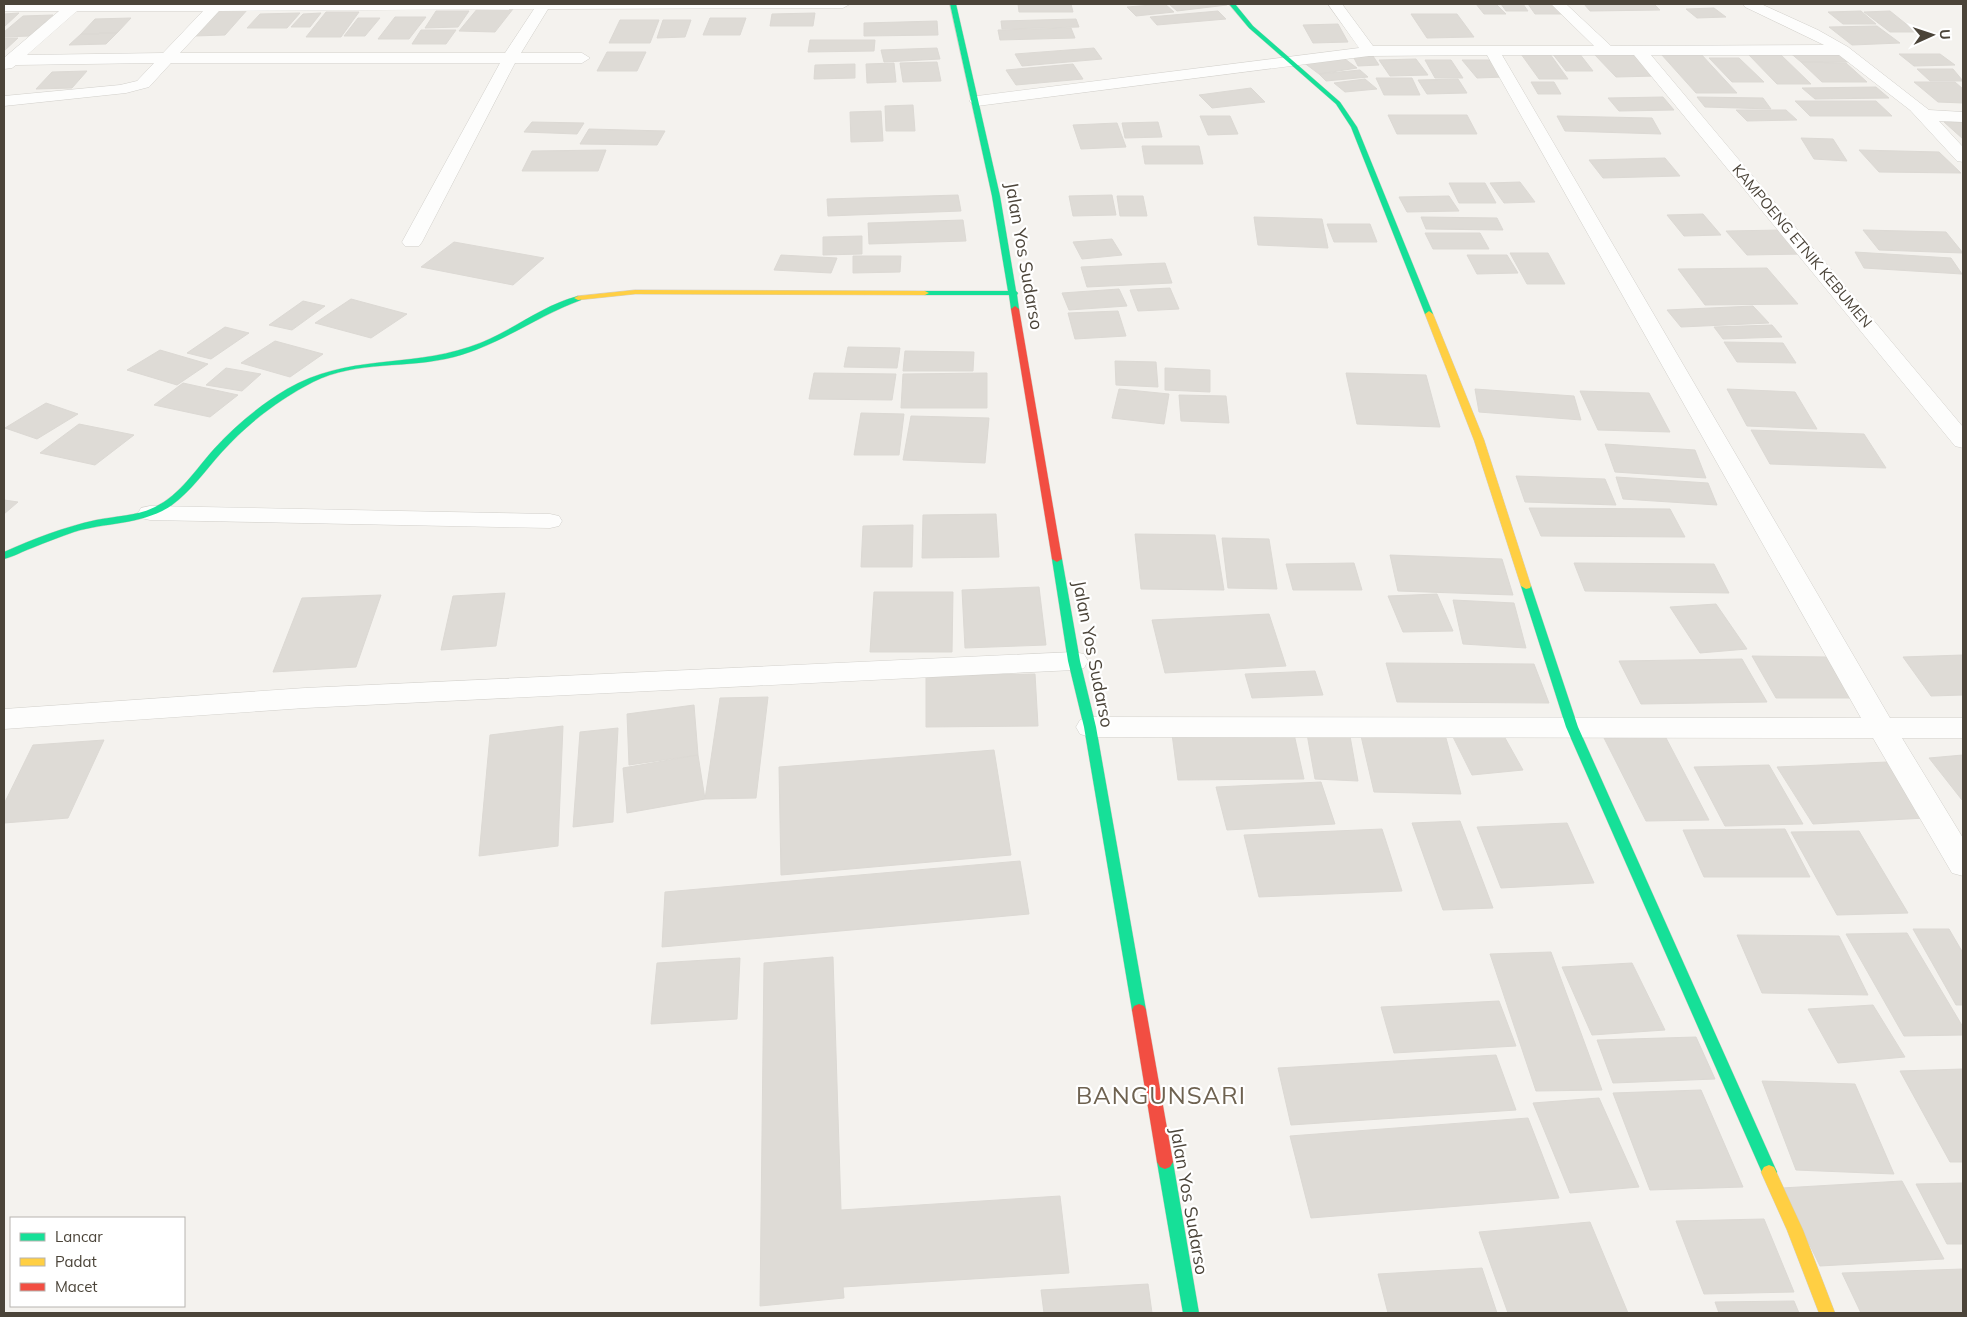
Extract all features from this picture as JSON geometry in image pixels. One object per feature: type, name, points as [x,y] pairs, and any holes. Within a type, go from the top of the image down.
[{"type":"street","points":[[4,7],[75,5],[843,4]]},
{"type":"street","name":"Jalan Yos Sudarso","points":[[953,4],[977,101],[1014,293],[1074,661],[1090,727],[1191,1313]]},
{"type":"street","points":[[1232,4],[1251,28],[1338,102],[1354,127],[1479,440],[1572,728],[1795,1230],[1827,1313]]},
{"type":"street","points":[[1335,4],[1369,51]]},
{"type":"street","points":[[1558,4],[1609,52]]},
{"type":"street","points":[[1750,4],[1843,50],[1916,106],[1963,156]]},
{"type":"street","points":[[8,64],[75,5]]},
{"type":"street","points":[[412,242],[510,58],[544,5]]},
{"type":"street","points":[[4,101],[133,88],[143,84],[215,6]]},
{"type":"street","points":[[977,101],[1369,51],[1640,52],[1843,50]]},
{"type":"street","points":[[1492,51],[1881,727],[1963,864]]},
{"type":"street","name":"KAMPOENG ETNIK KEBUMEN","points":[[1640,52],[1963,441]]},
{"type":"street","points":[[8,64],[169,58],[582,58]]},
{"type":"street","points":[[1925,116],[1963,118]]},
{"type":"street","points":[[150,513],[187,485],[225,444],[266,407],[291,390],[312,379],[350,367],[472,350],[495,341],[557,305],[580,298],[653,293],[1014,293]]},
{"type":"street","points":[[4,556],[53,535],[112,520],[150,513],[550,521]]},
{"type":"street","points":[[4,719],[305,698],[1074,661]]},
{"type":"street","points":[[1090,727],[1963,728]]},
{"type":"building","points":[[1018,4],[1071,4],[1073,12],[1019,12]]},
{"type":"building","points":[[1165,4],[1174,12],[1136,16],[1127,7]]},
{"type":"building","points":[[1169,4],[1226,4],[1227,5],[1177,11]]},
{"type":"building","points":[[1476,4],[1496,4],[1506,14],[1484,14]]},
{"type":"building","points":[[1501,4],[1523,4],[1528,11],[1506,11]]},
{"type":"building","points":[[1528,4],[1554,4],[1562,14],[1535,14]]},
{"type":"building","points":[[1584,4],[1654,4],[1660,10],[1590,11]]},
{"type":"building","points":[[478,8],[513,9],[495,32],[459,31]]},
{"type":"building","points":[[1714,8],[1726,17],[1697,18],[1686,9]]},
{"type":"building","points":[[248,9],[225,35],[194,36],[218,10]]},
{"type":"building","points":[[436,11],[469,11],[458,27],[425,28]]},
{"type":"building","points":[[1218,11],[1226,19],[1157,25],[1150,17]]},
{"type":"building","points":[[1861,11],[1876,24],[1843,24],[1828,12]]},
{"type":"building","points":[[1890,11],[1916,32],[1890,32],[1864,12]]},
{"type":"building","points":[[326,12],[359,12],[341,37],[306,37]]},
{"type":"building","points":[[19,13],[4,27],[4,14]]},
{"type":"building","points":[[300,13],[287,28],[247,28],[260,14]]},
{"type":"building","points":[[321,13],[310,27],[291,27],[303,14]]},
{"type":"building","points":[[815,13],[813,26],[770,26],[772,14]]},
{"type":"building","points":[[1411,14],[1457,14],[1474,37],[1427,38]]},
{"type":"building","points":[[53,15],[29,36],[4,37],[4,32],[23,16]]},
{"type":"building","points":[[395,17],[426,17],[409,39],[378,39]]},
{"type":"building","points":[[131,18],[117,33],[81,34],[95,19]]},
{"type":"building","points":[[358,18],[380,18],[365,36],[344,36]]},
{"type":"building","points":[[710,18],[746,18],[740,35],[703,35]]},
{"type":"building","points":[[1076,19],[1079,27],[1002,29],[1001,21]]},
{"type":"building","points":[[620,20],[659,20],[650,43],[609,43]]},
{"type":"building","points":[[663,20],[691,20],[685,37],[657,38]]},
{"type":"building","points":[[937,21],[938,35],[864,36],[864,23]]},
{"type":"building","points":[[1338,24],[1348,42],[1313,43],[1303,25]]},
{"type":"building","points":[[1877,26],[1900,43],[1852,45],[1829,27]]},
{"type":"building","points":[[1071,28],[1075,38],[1000,40],[998,30]]},
{"type":"building","points":[[421,30],[456,30],[446,44],[412,44]]},
{"type":"building","points":[[117,33],[106,44],[69,45],[81,34]]},
{"type":"building","points":[[4,38],[18,38],[4,51]]},
{"type":"building","points":[[810,40],[875,40],[874,51],[808,52]]},
{"type":"building","points":[[937,48],[940,59],[884,62],[881,50]]},
{"type":"building","points":[[1094,48],[1102,59],[1022,66],[1015,54]]},
{"type":"building","points":[[1788,51],[1837,51],[1850,62],[1801,62]]},
{"type":"building","points":[[607,52],[646,52],[637,71],[597,71]]},
{"type":"building","points":[[1552,53],[1579,53],[1593,71],[1566,71]]},
{"type":"building","points":[[1634,53],[1656,76],[1616,77],[1594,54]]},
{"type":"building","points":[[1700,53],[1737,93],[1696,93],[1661,54]]},
{"type":"building","points":[[1521,54],[1550,54],[1568,79],[1539,79]]},
{"type":"building","points":[[1748,54],[1780,54],[1811,84],[1777,84]]},
{"type":"building","points":[[1899,54],[1940,54],[1955,65],[1914,66]]},
{"type":"building","points":[[1341,56],[1357,68],[1319,74],[1303,62]]},
{"type":"building","points":[[1353,56],[1373,56],[1379,65],[1358,66]]},
{"type":"building","points":[[1709,58],[1739,58],[1764,82],[1732,82]]},
{"type":"building","points":[[1416,59],[1428,75],[1390,76],[1379,60]]},
{"type":"building","points":[[1425,60],[1451,60],[1463,78],[1435,78]]},
{"type":"building","points":[[1462,60],[1490,60],[1505,77],[1477,78]]},
{"type":"building","points":[[937,62],[941,81],[903,82],[900,63]]},
{"type":"building","points":[[1801,62],[1846,63],[1867,82],[1822,82]]},
{"type":"building","points":[[894,63],[896,82],[867,83],[866,64]]},
{"type":"building","points":[[855,64],[855,78],[814,79],[815,65]]},
{"type":"building","points":[[1073,64],[1083,79],[1016,85],[1006,70]]},
{"type":"building","points":[[1917,69],[1953,69],[1963,81],[1930,81]]},
{"type":"building","points":[[1360,70],[1368,77],[1326,81],[1319,74]]},
{"type":"building","points":[[87,71],[72,88],[36,89],[52,72]]},
{"type":"building","points":[[1376,78],[1412,78],[1420,95],[1384,95]]},
{"type":"building","points":[[1365,79],[1377,89],[1345,92],[1334,83]]},
{"type":"building","points":[[1458,79],[1467,93],[1427,94],[1418,80]]},
{"type":"building","points":[[1531,82],[1554,82],[1561,94],[1538,94]]},
{"type":"building","points":[[1914,82],[1955,82],[1963,89],[1963,103],[1938,102]]},
{"type":"building","points":[[1876,87],[1889,98],[1815,99],[1802,88]]},
{"type":"building","points":[[1251,88],[1265,102],[1212,108],[1199,95]]},
{"type":"building","points":[[1663,97],[1674,110],[1619,111],[1608,98]]},
{"type":"building","points":[[1697,97],[1763,98],[1771,109],[1705,107]]},
{"type":"building","points":[[1795,101],[1876,101],[1892,116],[1810,116]]},
{"type":"building","points":[[913,105],[915,131],[886,131],[885,106]]},
{"type":"building","points":[[1736,110],[1786,110],[1797,120],[1747,121]]},
{"type":"building","points":[[881,111],[883,141],[851,142],[850,112]]},
{"type":"building","points":[[1388,115],[1467,115],[1477,134],[1397,134]]},
{"type":"building","points":[[1200,116],[1230,116],[1238,134],[1208,135]]},
{"type":"building","points":[[1557,116],[1652,118],[1661,134],[1565,131]]},
{"type":"building","points":[[532,122],[584,123],[577,134],[524,132]]},
{"type":"building","points":[[1158,122],[1162,137],[1125,138],[1122,123]]},
{"type":"building","points":[[1944,122],[1963,122],[1963,139]]},
{"type":"building","points":[[1117,123],[1126,147],[1081,149],[1073,125]]},
{"type":"building","points":[[589,129],[665,131],[657,145],[580,144]]},
{"type":"building","points":[[1801,138],[1833,139],[1847,161],[1814,159]]},
{"type":"building","points":[[1142,146],[1199,146],[1203,164],[1145,164]]},
{"type":"building","points":[[606,150],[598,171],[522,171],[532,151]]},
{"type":"building","points":[[1859,150],[1939,152],[1961,173],[1879,172]]},
{"type":"building","points":[[1665,158],[1680,176],[1603,178],[1589,160]]},
{"type":"building","points":[[1520,182],[1535,202],[1504,203],[1490,183]]},
{"type":"building","points":[[1449,183],[1485,183],[1496,203],[1459,203]]},
{"type":"building","points":[[958,195],[961,211],[828,216],[827,199]]},
{"type":"building","points":[[1112,195],[1116,215],[1073,216],[1069,196]]},
{"type":"building","points":[[1117,196],[1143,196],[1147,216],[1120,216]]},
{"type":"building","points":[[1449,196],[1459,211],[1407,212],[1399,197]]},
{"type":"building","points":[[1703,214],[1721,235],[1684,236],[1667,215]]},
{"type":"building","points":[[1254,217],[1322,219],[1328,248],[1258,245]]},
{"type":"building","points":[[1421,217],[1497,218],[1503,230],[1426,229]]},
{"type":"building","points":[[963,220],[966,241],[869,244],[868,223]]},
{"type":"building","points":[[1327,224],[1370,224],[1377,242],[1334,242]]},
{"type":"building","points":[[1782,230],[1804,254],[1747,255],[1726,231]]},
{"type":"building","points":[[1863,230],[1946,232],[1963,253],[1879,250]]},
{"type":"building","points":[[1425,233],[1480,233],[1489,249],[1433,249]]},
{"type":"building","points":[[862,236],[862,254],[823,255],[823,237]]},
{"type":"building","points":[[1112,239],[1122,255],[1082,259],[1073,242]]},
{"type":"building","points":[[454,242],[544,258],[513,285],[421,267]]},
{"type":"building","points":[[1855,252],[1951,258],[1962,274],[1864,268]]},
{"type":"building","points":[[1510,253],[1548,253],[1565,284],[1527,284]]},
{"type":"building","points":[[781,255],[837,258],[831,273],[774,270]]},
{"type":"building","points":[[1467,255],[1507,255],[1518,273],[1477,274]]},
{"type":"building","points":[[853,256],[901,256],[900,272],[853,273]]},
{"type":"building","points":[[1165,263],[1172,283],[1087,287],[1081,267]]},
{"type":"building","points":[[1767,268],[1798,304],[1705,305],[1678,269]]},
{"type":"building","points":[[1170,288],[1179,309],[1138,311],[1130,290]]},
{"type":"building","points":[[1119,289],[1127,306],[1069,310],[1062,293]]},
{"type":"building","points":[[351,299],[407,314],[371,338],[315,323]]},
{"type":"building","points":[[303,301],[325,306],[292,330],[269,325]]},
{"type":"building","points":[[1753,306],[1769,323],[1681,327],[1667,310]]},
{"type":"building","points":[[1118,311],[1126,336],[1075,339],[1068,313]]},
{"type":"building","points":[[1772,325],[1782,337],[1723,339],[1714,327]]},
{"type":"building","points":[[225,327],[249,333],[211,359],[187,353]]},
{"type":"building","points":[[275,341],[323,354],[290,377],[241,363]]},
{"type":"building","points":[[1724,342],[1783,343],[1796,363],[1737,362]]},
{"type":"building","points":[[848,347],[900,348],[897,368],[844,367]]},
{"type":"building","points":[[160,350],[208,364],[177,385],[127,370]]},
{"type":"building","points":[[905,351],[974,352],[973,371],[903,371]]},
{"type":"building","points":[[1115,361],[1156,362],[1158,387],[1116,385]]},
{"type":"building","points":[[226,368],[261,374],[242,391],[206,385]]},
{"type":"building","points":[[1165,368],[1210,370],[1210,392],[1165,390]]},
{"type":"building","points":[[814,373],[896,374],[892,400],[809,399]]},
{"type":"building","points":[[987,373],[987,408],[901,408],[903,374]]},
{"type":"building","points":[[1346,373],[1426,375],[1440,427],[1357,424]]},
{"type":"building","points":[[183,383],[238,395],[210,417],[154,405]]},
{"type":"building","points":[[1119,389],[1169,394],[1164,424],[1112,418]]},
{"type":"building","points":[[1475,389],[1574,396],[1581,420],[1479,412]]},
{"type":"building","points":[[1727,389],[1795,392],[1817,429],[1747,426]]},
{"type":"building","points":[[1580,391],[1649,393],[1670,432],[1598,430]]},
{"type":"building","points":[[1179,395],[1226,396],[1229,423],[1181,421]]},
{"type":"building","points":[[46,403],[78,414],[37,439],[5,428]]},
{"type":"building","points":[[861,413],[904,414],[899,455],[854,455]]},
{"type":"building","points":[[911,416],[989,418],[985,463],[903,460]]},
{"type":"building","points":[[79,424],[134,435],[95,465],[40,453]]},
{"type":"building","points":[[1751,430],[1864,434],[1886,468],[1770,464]]},
{"type":"building","points":[[1605,444],[1695,450],[1706,478],[1615,472]]},
{"type":"building","points":[[1516,476],[1605,479],[1616,505],[1525,502]]},
{"type":"building","points":[[1616,477],[1708,483],[1717,505],[1623,499]]},
{"type":"building","points":[[4,500],[18,502],[4,514]]},
{"type":"building","points":[[1529,508],[1670,509],[1685,537],[1541,536]]},
{"type":"building","points":[[996,514],[999,557],[922,558],[923,515]]},
{"type":"building","points":[[913,525],[912,567],[861,567],[863,526]]},
{"type":"building","points":[[1135,534],[1215,535],[1224,590],[1141,589]]},
{"type":"building","points":[[1222,538],[1269,539],[1277,589],[1228,588]]},
{"type":"building","points":[[1390,555],[1502,559],[1513,595],[1398,591]]},
{"type":"building","points":[[1354,563],[1362,590],[1293,590],[1286,564]]},
{"type":"building","points":[[1574,563],[1714,564],[1729,593],[1585,591]]},
{"type":"building","points":[[1039,587],[1046,645],[965,648],[962,590]]},
{"type":"building","points":[[874,592],[953,592],[952,652],[870,652]]},
{"type":"building","points":[[505,593],[496,646],[441,650],[453,596]]},
{"type":"building","points":[[1437,594],[1453,631],[1403,632],[1388,596]]},
{"type":"building","points":[[381,595],[356,667],[273,672],[302,598]]},
{"type":"building","points":[[1453,600],[1514,603],[1526,648],[1463,644]]},
{"type":"building","points":[[1716,604],[1747,649],[1700,653],[1670,607]]},
{"type":"building","points":[[1269,614],[1286,666],[1165,673],[1152,620]]},
{"type":"building","points":[[1963,655],[1963,695],[1931,696],[1903,657]]},
{"type":"building","points":[[1752,656],[1827,657],[1853,698],[1776,698]]},
{"type":"building","points":[[1742,659],[1767,702],[1641,704],[1619,661]]},
{"type":"building","points":[[1386,663],[1534,664],[1549,703],[1397,702]]},
{"type":"building","points":[[1315,671],[1323,695],[1252,698],[1245,674]]},
{"type":"building","points":[[1035,674],[1038,726],[926,727],[926,676]]},
{"type":"building","points":[[768,697],[756,798],[705,799],[720,698]]},
{"type":"building","points":[[694,705],[698,755],[629,765],[627,714]]},
{"type":"building","points":[[563,726],[558,846],[479,856],[490,735]]},
{"type":"building","points":[[618,728],[613,822],[573,827],[580,732]]},
{"type":"building","points":[[1500,729],[1523,770],[1472,775],[1451,733]]},
{"type":"building","points":[[1172,734],[1294,734],[1304,779],[1178,780]]},
{"type":"building","points":[[1307,734],[1350,736],[1358,781],[1315,779]]},
{"type":"building","points":[[1361,736],[1446,738],[1461,794],[1374,792]]},
{"type":"building","points":[[1665,736],[1709,820],[1646,821],[1604,738]]},
{"type":"building","points":[[104,740],[68,818],[4,823],[4,804],[33,745]]},
{"type":"building","points":[[994,750],[1011,855],[781,875],[779,767]]},
{"type":"building","points":[[698,755],[705,799],[627,813],[623,768]]},
{"type":"building","points":[[1963,755],[1963,800],[1962,800],[1929,758]]},
{"type":"building","points":[[1887,762],[1926,818],[1813,824],[1777,767]]},
{"type":"building","points":[[1769,765],[1803,824],[1725,826],[1694,767]]},
{"type":"building","points":[[1321,782],[1335,824],[1227,830],[1216,787]]},
{"type":"building","points":[[1460,821],[1493,908],[1443,910],[1412,823]]},
{"type":"building","points":[[1567,823],[1594,883],[1501,888],[1477,827]]},
{"type":"building","points":[[1382,829],[1402,891],[1259,897],[1244,835]]},
{"type":"building","points":[[1785,829],[1810,877],[1704,877],[1683,830]]},
{"type":"building","points":[[1859,831],[1908,913],[1837,915],[1791,832]]},
{"type":"building","points":[[1020,861],[1029,914],[662,947],[665,892]]},
{"type":"building","points":[[1913,929],[1949,929],[1963,953],[1963,1005],[1956,1005]]},
{"type":"building","points":[[1907,933],[1963,1027],[1963,1035],[1904,1036],[1846,934]]},
{"type":"building","points":[[1737,935],[1839,936],[1868,995],[1762,993]]},
{"type":"building","points":[[1551,952],[1602,1090],[1536,1091],[1490,954]]},
{"type":"building","points":[[833,957],[841,1210],[1060,1196],[1069,1273],[843,1287],[844,1298],[760,1306],[764,963]]},
{"type":"building","points":[[740,958],[737,1019],[651,1024],[657,963]]},
{"type":"building","points":[[1632,963],[1665,1030],[1592,1035],[1562,967]]},
{"type":"building","points":[[1499,1001],[1516,1046],[1394,1053],[1381,1007]]},
{"type":"building","points":[[1873,1005],[1905,1057],[1838,1063],[1808,1009]]},
{"type":"building","points":[[1696,1037],[1715,1079],[1613,1083],[1597,1040]]},
{"type":"building","points":[[1496,1055],[1516,1110],[1291,1125],[1278,1068]]},
{"type":"building","points":[[1963,1069],[1963,1162],[1950,1162],[1900,1071]]},
{"type":"building","points":[[1762,1081],[1855,1084],[1894,1174],[1796,1170]]},
{"type":"building","points":[[1701,1090],[1743,1187],[1650,1190],[1613,1093]]},
{"type":"building","points":[[1599,1098],[1639,1187],[1570,1193],[1533,1103]]},
{"type":"building","points":[[1528,1118],[1559,1198],[1311,1218],[1290,1136]]},
{"type":"building","points":[[1902,1181],[1944,1259],[1820,1266],[1782,1188]]},
{"type":"building","points":[[1963,1183],[1963,1244],[1947,1244],[1916,1184]]},
{"type":"building","points":[[1764,1219],[1794,1292],[1704,1294],[1676,1221]]},
{"type":"building","points":[[1590,1222],[1628,1313],[1508,1313],[1479,1232]]},
{"type":"building","points":[[1482,1268],[1497,1313],[1388,1313],[1378,1274]]},
{"type":"building","points":[[1963,1269],[1963,1313],[1861,1313],[1842,1273]]},
{"type":"building","points":[[1148,1284],[1152,1313],[1044,1313],[1041,1290]]},
{"type":"building","points":[[1794,1301],[1799,1313],[1719,1313],[1715,1302]]},
{"type":"traffic: fast","points":[[953,4],[996,196],[1015,309]]},
{"type":"traffic: fast","points":[[1232,4],[1251,27],[1338,103],[1354,127],[1429,314]]},
{"type":"traffic: fast","points":[[925,293],[1014,293]]},
{"type":"traffic: fast","points":[[4,556],[72,530],[96,523],[152,512],[168,504],[191,483],[226,442],[252,418],[280,397],[313,379],[359,366],[450,356],[473,349],[487,344],[551,309],[578,298]]},
{"type":"traffic: fast","points":[[1057,559],[1074,661],[1090,727],[1139,1010]]},
{"type":"traffic: fast","points":[[1526,586],[1572,727],[1769,1172]]},
{"type":"traffic: fast","points":[[1165,1162],[1191,1313]]},
{"type":"traffic: slow","points":[[578,298],[635,292],[925,293]]},
{"type":"traffic: slow","points":[[1429,314],[1479,440],[1526,586]]},
{"type":"traffic: slow","points":[[1769,1172],[1795,1230],[1827,1313]]},
{"type":"traffic: jam","points":[[1015,309],[1057,559]]},
{"type":"traffic: jam","points":[[1139,1010],[1165,1162]]},
{"type":"district","name":"BANGUNSARI","points":[[1161,1096]]}]
